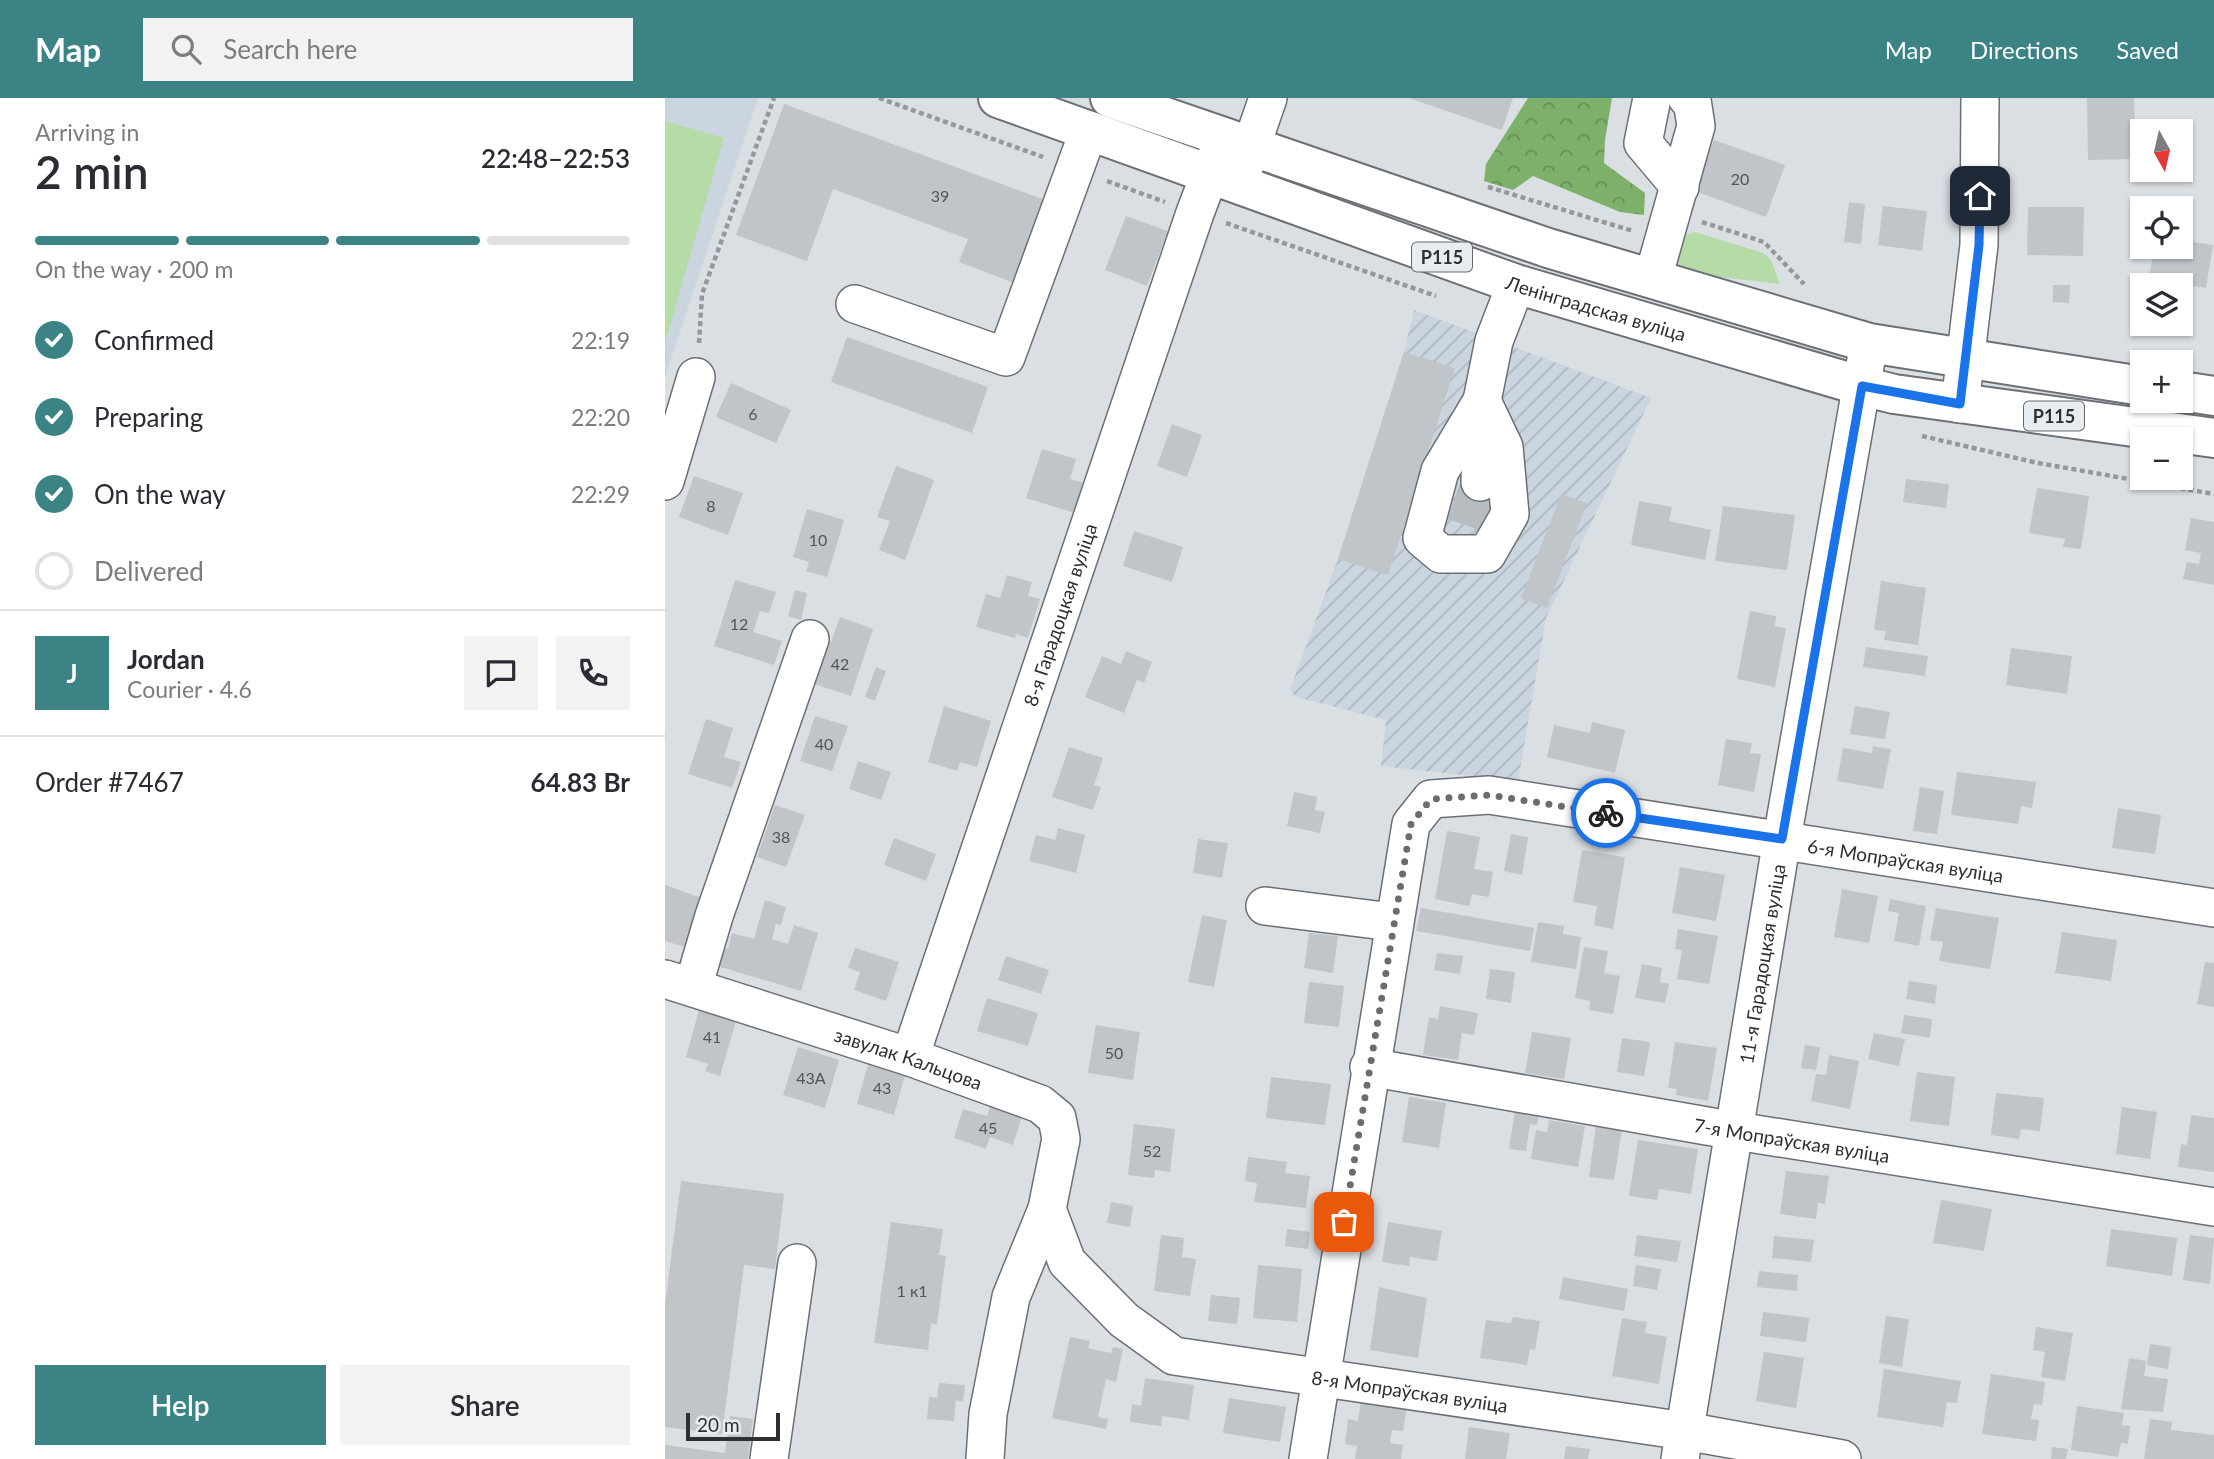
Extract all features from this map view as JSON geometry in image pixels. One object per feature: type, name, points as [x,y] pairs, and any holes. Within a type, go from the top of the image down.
[{"type":"main road","name":"Ленінградская вуліца","points":[[998,98],[1516,284],[1862,386],[1960,404],[2214,438]]},
{"type":"main road","name":"Р115","points":[[1110,98],[1548,248],[1869,343],[2130,384]]},
{"type":"main road","points":[[2193,393],[2214,396]]},
{"type":"street","name":"8-я Гарадоцкая вуліца","points":[[910,1057],[1224,179],[1238,142],[1268,98]]},
{"type":"street","points":[[1652,98],[1643,143],[1680,187]]},
{"type":"street","points":[[1653,278],[1696,126],[1692,100],[1687,98]]},
{"type":"street","points":[[1960,404],[1979,245],[1980,98]]},
{"type":"street","points":[[856,304],[1006,357],[1089,130]]},
{"type":"street","points":[[1480,482],[1482,401],[1493,341],[1516,284]]},
{"type":"street","name":"11-я Гарадоцкая вуліца","points":[[1682,1445],[1782,839],[1869,343]]},
{"type":"street","points":[[665,481],[697,377]]},
{"type":"street","points":[[1482,401],[1504,447],[1510,514],[1487,554],[1441,554],[1422,538],[1440,471],[1482,401]]},
{"type":"street","points":[[1441,554],[1465,525]]},
{"type":"street","points":[[679,983],[714,916],[810,639]]},
{"type":"street","name":"6-я Мопраўская вуліца","points":[[1392,922],[1411,824],[1431,799],[1489,795],[2214,908]]},
{"type":"street","points":[[1265,906],[1392,922],[1308,1459]]},
{"type":"street","name":"завулак Кальцова","points":[[679,983],[910,1057],[1040,1104],[1056,1118],[1061,1139],[1047,1209],[1011,1297],[989,1415],[985,1459]]},
{"type":"street","name":"7-я Мопраўская вуліца","points":[[1369,1067],[2214,1208]]},
{"type":"street","name":"8-я Мопраўская вуліца","points":[[1047,1209],[1067,1262],[1123,1320],[1174,1356],[1273,1373],[1319,1376],[1682,1445],[1842,1459]]},
{"type":"street","points":[[769,1459],[797,1264]]},
{"type":"path","points":[[697,377],[702,294],[774,98]]},
{"type":"path","points":[[1482,186],[1664,240],[1697,220],[1764,242],[1802,284],[1815,288]]},
{"type":"path","points":[[1913,434],[2038,463],[2214,494]]},
{"type":"shaded area","points":[[665,98],[758,98],[665,377]]},
{"type":"shaded area","points":[[1414,310],[1651,398],[1546,618],[1518,781],[1381,766],[1386,720],[1296,697],[1290,690],[1338,559],[1404,352]]},
{"type":"green space","points":[[1528,98],[1612,98],[1604,163],[1645,193],[1644,215],[1620,212],[1533,176],[1513,190],[1484,181],[1486,164]]},
{"type":"green space","points":[[665,121],[724,138],[665,343]]},
{"type":"green space","points":[[1695,232],[1763,253],[1771,260],[1780,284],[1679,272],[1671,263],[1675,238]]},
{"type":"building","points":[[1409,98],[1513,98],[1502,130]]},
{"type":"building","points":[[2087,98],[2134,98],[2135,119],[2130,119],[2130,159],[2088,160]]},
{"type":"building","points":[[784,104],[1048,201],[1017,284],[959,262],[968,239],[833,189],[807,261],[736,235]]},
{"type":"building","points":[[1714,140],[1785,165],[1766,217],[1695,191]]},
{"type":"building","points":[[1849,202],[1865,204],[1861,244],[1844,242]]},
{"type":"building","points":[[1883,206],[1927,211],[1922,251],[1878,245]]},
{"type":"building","points":[[2028,207],[2084,207],[2083,256],[2027,255]]},
{"type":"building","points":[[1126,216],[1168,231],[1147,286],[1105,270]]},
{"type":"building","points":[[2193,242],[2213,245],[2206,288],[2193,286],[2193,273],[2150,273],[2152,259],[2193,259]]},
{"type":"building","points":[[2053,285],[2070,285],[2069,303],[2053,302]]},
{"type":"building","points":[[847,337],[988,387],[972,433],[831,382]]},
{"type":"building","points":[[1404,352],[1455,368],[1388,575],[1338,559]]},
{"type":"building","points":[[731,383],[791,410],[776,443],[716,417]]},
{"type":"building","points":[[1172,424],[1202,435],[1187,477],[1157,466]]},
{"type":"building","points":[[1042,449],[1076,459],[1070,479],[1084,483],[1075,513],[1026,498]]},
{"type":"building","points":[[896,466],[934,480],[905,560],[879,550],[890,521],[877,517]]},
{"type":"building","points":[[694,476],[743,493],[728,535],[679,517]]},
{"type":"building","points":[[1468,478],[1495,488],[1479,530],[1452,520]]},
{"type":"building","points":[[1906,479],[1949,484],[1946,508],[1903,502]]},
{"type":"building","points":[[2037,488],[2089,496],[2081,549],[2063,547],[2065,539],[2029,533]]},
{"type":"building","points":[[1561,494],[1587,503],[1547,608],[1521,598]]},
{"type":"building","points":[[1639,501],[1672,507],[1669,521],[1711,530],[1705,560],[1631,545]]},
{"type":"building","points":[[1723,506],[1795,515],[1787,570],[1715,561]]},
{"type":"building","points":[[807,509],[844,520],[827,577],[806,571],[809,562],[793,557]]},
{"type":"building","points":[[2191,518],[2214,522],[2214,585],[2183,579],[2187,562],[2199,564],[2201,553],[2185,550]]},
{"type":"building","points":[[1134,531],[1183,547],[1172,582],[1123,566]]},
{"type":"building","points":[[1007,575],[1032,582],[1028,596],[1040,599],[1028,638],[1016,634],[1015,638],[976,627],[986,594],[1000,598]]},
{"type":"building","points":[[735,580],[776,592],[769,613],[760,611],[753,632],[782,641],[774,665],[714,646]]},
{"type":"building","points":[[1881,581],[1926,588],[1918,645],[1884,640],[1886,631],[1874,630]]},
{"type":"building","points":[[795,590],[807,593],[801,620],[788,616]]},
{"type":"building","points":[[1750,611],[1776,616],[1775,626],[1786,628],[1775,687],[1737,679]]},
{"type":"building","points":[[840,617],[873,629],[851,696],[811,683],[825,640],[831,642]]},
{"type":"building","points":[[1866,647],[1928,656],[1925,676],[1863,667]]},
{"type":"building","points":[[2011,648],[2072,656],[2067,694],[2006,685]]},
{"type":"building","points":[[1126,651],[1152,662],[1144,683],[1137,680],[1124,713],[1085,697],[1102,656],[1121,664]]},
{"type":"building","points":[[876,667],[886,671],[875,701],[865,697]]},
{"type":"building","points":[[944,706],[991,721],[977,767],[960,762],[957,771],[928,762]]},
{"type":"building","points":[[1855,706],[1890,712],[1885,739],[1850,734]]},
{"type":"building","points":[[815,716],[848,726],[832,771],[800,761]]},
{"type":"building","points":[[706,719],[733,728],[724,757],[741,762],[732,788],[688,774]]},
{"type":"building","points":[[1592,722],[1625,730],[1615,773],[1547,757],[1554,725],[1590,733]]},
{"type":"building","points":[[1726,739],[1752,743],[1750,753],[1761,754],[1754,792],[1718,785]]},
{"type":"building","points":[[1873,746],[1891,749],[1883,789],[1837,781],[1843,748],[1872,753]]},
{"type":"building","points":[[1069,747],[1103,758],[1094,785],[1101,787],[1093,810],[1052,797]]},
{"type":"building","points":[[858,761],[891,772],[881,800],[849,789]]},
{"type":"building","points":[[1957,772],[2036,782],[2032,808],[2021,806],[2018,824],[1951,815]]},
{"type":"building","points":[[1920,787],[1944,791],[1937,834],[1913,831]]},
{"type":"building","points":[[1294,792],[1317,797],[1315,810],[1325,812],[1320,833],[1287,826]]},
{"type":"building","points":[[775,805],[805,815],[786,867],[757,857]]},
{"type":"building","points":[[2118,808],[2161,815],[2155,854],[2112,848]]},
{"type":"building","points":[[1058,828],[1085,835],[1076,873],[1029,861],[1036,835],[1055,840]]},
{"type":"building","points":[[1447,831],[1480,837],[1474,869],[1493,872],[1489,897],[1472,894],[1469,906],[1435,899]]},
{"type":"building","points":[[1511,834],[1528,837],[1522,875],[1504,871]]},
{"type":"building","points":[[894,838],[936,854],[926,881],[884,865]]},
{"type":"building","points":[[1198,839],[1228,843],[1222,878],[1193,873]]},
{"type":"building","points":[[1582,850],[1625,857],[1613,929],[1594,925],[1597,906],[1573,902]]},
{"type":"building","points":[[1680,867],[1725,875],[1716,921],[1672,913]]},
{"type":"building","points":[[665,885],[702,898],[685,947],[665,941]]},
{"type":"building","points":[[1842,889],[1878,896],[1869,943],[1834,937]]},
{"type":"building","points":[[1890,899],[1926,906],[1919,946],[1894,941],[1899,913],[1888,911]]},
{"type":"building","points":[[765,900],[786,907],[781,925],[776,924],[772,939],[788,944],[794,925],[818,933],[801,991],[711,964],[716,945],[728,949],[732,933],[754,939]]},
{"type":"building","points":[[1421,908],[1534,928],[1530,951],[1416,931]]},
{"type":"building","points":[[1936,908],[1999,918],[1990,969],[1939,961],[1943,942],[1930,940]]},
{"type":"building","points":[[1202,915],[1227,920],[1214,987],[1188,982]]},
{"type":"building","points":[[1538,922],[1564,926],[1563,934],[1581,937],[1576,969],[1531,962]]},
{"type":"building","points":[[1678,929],[1718,936],[1709,984],[1677,979],[1682,950],[1675,949]]},
{"type":"building","points":[[2062,932],[2117,940],[2111,981],[2055,973]]},
{"type":"building","points":[[1309,933],[1338,936],[1333,973],[1304,968]]},
{"type":"building","points":[[1584,947],[1608,951],[1604,973],[1620,976],[1613,1014],[1589,1010],[1590,1001],[1575,998]]},
{"type":"building","points":[[855,948],[899,962],[886,1001],[854,990],[860,972],[848,968]]},
{"type":"building","points":[[1437,953],[1463,956],[1460,974],[1434,970]]},
{"type":"building","points":[[1006,956],[1049,970],[1041,994],[998,980]]},
{"type":"building","points":[[2205,962],[2214,963],[2214,1007],[2197,1004]]},
{"type":"building","points":[[1642,964],[1662,968],[1660,982],[1669,984],[1665,1003],[1635,998]]},
{"type":"building","points":[[1490,969],[1515,972],[1511,1003],[1486,999]]},
{"type":"building","points":[[1909,981],[1937,985],[1935,1004],[1906,999]]},
{"type":"building","points":[[1309,982],[1344,986],[1339,1027],[1304,1023]]},
{"type":"building","points":[[987,998],[1038,1013],[1028,1046],[977,1031]]},
{"type":"building","points":[[701,1003],[738,1014],[720,1076],[705,1071],[708,1064],[686,1057]]},
{"type":"building","points":[[1440,1006],[1478,1013],[1474,1035],[1462,1033],[1458,1060],[1423,1055],[1429,1017],[1438,1019]]},
{"type":"building","points":[[1904,1015],[1932,1019],[1930,1038],[1901,1033]]},
{"type":"building","points":[[1096,1025],[1140,1032],[1133,1080],[1088,1073]]},
{"type":"building","points":[[1532,1032],[1571,1038],[1564,1079],[1525,1073]]},
{"type":"building","points":[[1874,1033],[1905,1039],[1899,1066],[1868,1059]]},
{"type":"building","points":[[1622,1038],[1650,1042],[1644,1076],[1617,1072]]},
{"type":"building","points":[[1675,1042],[1717,1048],[1708,1101],[1676,1095],[1677,1089],[1668,1088]]},
{"type":"building","points":[[1805,1045],[1820,1047],[1816,1070],[1801,1068]]},
{"type":"building","points":[[798,1047],[839,1060],[825,1108],[783,1095]]},
{"type":"building","points":[[1829,1055],[1859,1061],[1850,1109],[1811,1101],[1816,1074],[1826,1075]]},
{"type":"building","points":[[869,1061],[906,1071],[894,1115],[857,1104]]},
{"type":"building","points":[[1917,1072],[1955,1077],[1949,1126],[1910,1121]]},
{"type":"building","points":[[1271,1077],[1331,1084],[1325,1125],[1266,1118]]},
{"type":"building","points":[[1996,1093],[2044,1098],[2040,1131],[2021,1129],[2019,1139],[1991,1135]]},
{"type":"building","points":[[1409,1097],[1446,1103],[1439,1148],[1402,1142]]},
{"type":"building","points":[[991,1103],[1023,1113],[1013,1145],[990,1137],[986,1149],[954,1138],[963,1109],[987,1116]]},
{"type":"building","points":[[2122,1107],[2157,1112],[2150,1159],[2116,1154]]},
{"type":"building","points":[[1515,1110],[1539,1114],[1537,1125],[1530,1124],[1526,1151],[1509,1149]]},
{"type":"building","points":[[2191,1115],[2214,1118],[2214,1172],[2178,1167],[2181,1144],[2187,1145]]},
{"type":"building","points":[[1549,1120],[1585,1126],[1578,1167],[1531,1159],[1536,1130],[1547,1132]]},
{"type":"building","points":[[1134,1124],[1175,1129],[1170,1172],[1155,1170],[1154,1178],[1128,1175]]},
{"type":"building","points":[[1596,1125],[1622,1129],[1614,1180],[1589,1177]]},
{"type":"building","points":[[1638,1140],[1698,1149],[1691,1194],[1659,1189],[1657,1200],[1629,1196]]},
{"type":"building","points":[[1248,1157],[1287,1162],[1285,1173],[1310,1176],[1306,1208],[1254,1202],[1257,1183],[1245,1181]]},
{"type":"building","points":[[1786,1171],[1829,1176],[1825,1204],[1818,1203],[1816,1219],[1780,1214]]},
{"type":"building","points":[[681,1181],[784,1194],[775,1269],[744,1265],[722,1434],[665,1427],[665,1305]]},
{"type":"building","points":[[1941,1200],[1992,1209],[1984,1251],[1933,1243]]},
{"type":"building","points":[[1111,1202],[1133,1206],[1130,1227],[1107,1223]]},
{"type":"building","points":[[891,1222],[943,1229],[939,1255],[946,1256],[937,1325],[931,1323],[928,1350],[874,1343]]},
{"type":"building","points":[[1388,1222],[1442,1231],[1437,1261],[1410,1257],[1409,1266],[1382,1262]]},
{"type":"building","points":[[1287,1229],[1310,1232],[1308,1249],[1285,1246]]},
{"type":"building","points":[[2111,1229],[2177,1238],[2172,1276],[2106,1266]]},
{"type":"building","points":[[1161,1235],[1184,1238],[1182,1257],[1196,1259],[1190,1296],[1154,1291]]},
{"type":"building","points":[[1637,1235],[1681,1241],[1677,1262],[1634,1256]]},
{"type":"building","points":[[2190,1235],[2214,1238],[2210,1284],[2183,1280]]},
{"type":"building","points":[[1774,1236],[1814,1240],[1811,1262],[1772,1258]]},
{"type":"building","points":[[1258,1265],[1302,1269],[1297,1322],[1253,1318]]},
{"type":"building","points":[[1636,1265],[1661,1269],[1657,1290],[1633,1286]]},
{"type":"building","points":[[1759,1271],[1798,1275],[1797,1291],[1757,1287]]},
{"type":"building","points":[[1563,1277],[1628,1289],[1624,1311],[1559,1299]]},
{"type":"building","points":[[1379,1287],[1427,1298],[1418,1358],[1370,1350]]},
{"type":"building","points":[[1211,1295],[1240,1298],[1237,1324],[1208,1321]]},
{"type":"building","points":[[1763,1312],[1809,1318],[1806,1342],[1760,1336]]},
{"type":"building","points":[[1886,1316],[1909,1319],[1902,1367],[1879,1363]]},
{"type":"building","points":[[1513,1317],[1540,1321],[1535,1350],[1530,1349],[1527,1365],[1480,1358],[1486,1320],[1511,1323]]},
{"type":"building","points":[[1622,1318],[1647,1322],[1645,1333],[1667,1337],[1659,1384],[1612,1376]]},
{"type":"building","points":[[2036,1327],[2073,1333],[2065,1381],[2041,1377],[2045,1352],[2033,1350]]},
{"type":"building","points":[[1070,1337],[1090,1341],[1088,1348],[1111,1353],[1113,1347],[1123,1349],[1116,1382],[1106,1379],[1098,1417],[1108,1419],[1106,1429],[1052,1418]]},
{"type":"building","points":[[2150,1344],[2171,1347],[2168,1369],[2147,1365]]},
{"type":"building","points":[[1764,1352],[1804,1358],[1796,1408],[1756,1401]]},
{"type":"building","points":[[2129,1358],[2146,1361],[2144,1376],[2168,1379],[2163,1412],[2121,1409]]},
{"type":"building","points":[[1884,1369],[1961,1381],[1957,1403],[1947,1402],[1943,1427],[1877,1417]]},
{"type":"building","points":[[1991,1374],[2045,1382],[2042,1405],[2034,1404],[2031,1419],[2039,1420],[2036,1441],[1982,1434]]},
{"type":"building","points":[[1145,1378],[1194,1385],[1189,1420],[1162,1416],[1161,1426],[1130,1422],[1132,1404],[1141,1406]]},
{"type":"building","points":[[939,1383],[965,1385],[963,1402],[956,1400],[954,1421],[927,1419],[929,1397],[937,1398]]},
{"type":"building","points":[[1229,1398],[1286,1407],[1280,1442],[1223,1433]]},
{"type":"building","points":[[1361,1399],[1407,1405],[1403,1431],[1392,1430],[1390,1443],[1403,1445],[1401,1459],[1355,1459],[1357,1446],[1345,1444],[1348,1419],[1358,1421]]},
{"type":"building","points":[[2077,1406],[2124,1413],[2122,1425],[2130,1426],[2128,1444],[2121,1443],[2118,1457],[2071,1450]]},
{"type":"building","points":[[730,1416],[753,1419],[748,1459],[665,1459],[665,1445],[725,1453]]},
{"type":"building","points":[[2150,1419],[2172,1422],[2171,1430],[2214,1435],[2214,1459],[2144,1459]]},
{"type":"building","points":[[1469,1427],[1510,1433],[1506,1459],[1465,1459]]},
{"type":"building","points":[[1566,1446],[1590,1449],[1588,1459],[1564,1459]]},
{"type":"building","points":[[2052,1447],[2068,1449],[2066,1459],[2051,1459]]},
{"type":"tunnel","points":[[1465,525],[1480,482]]},
{"type":"way so far","points":[[1344,1222],[1392,922],[1411,824],[1431,799],[1489,795],[1606,813]]},
{"type":"route","points":[[1606,813],[1782,839],[1862,386],[1960,404],[1979,245],[1980,196]]}]
